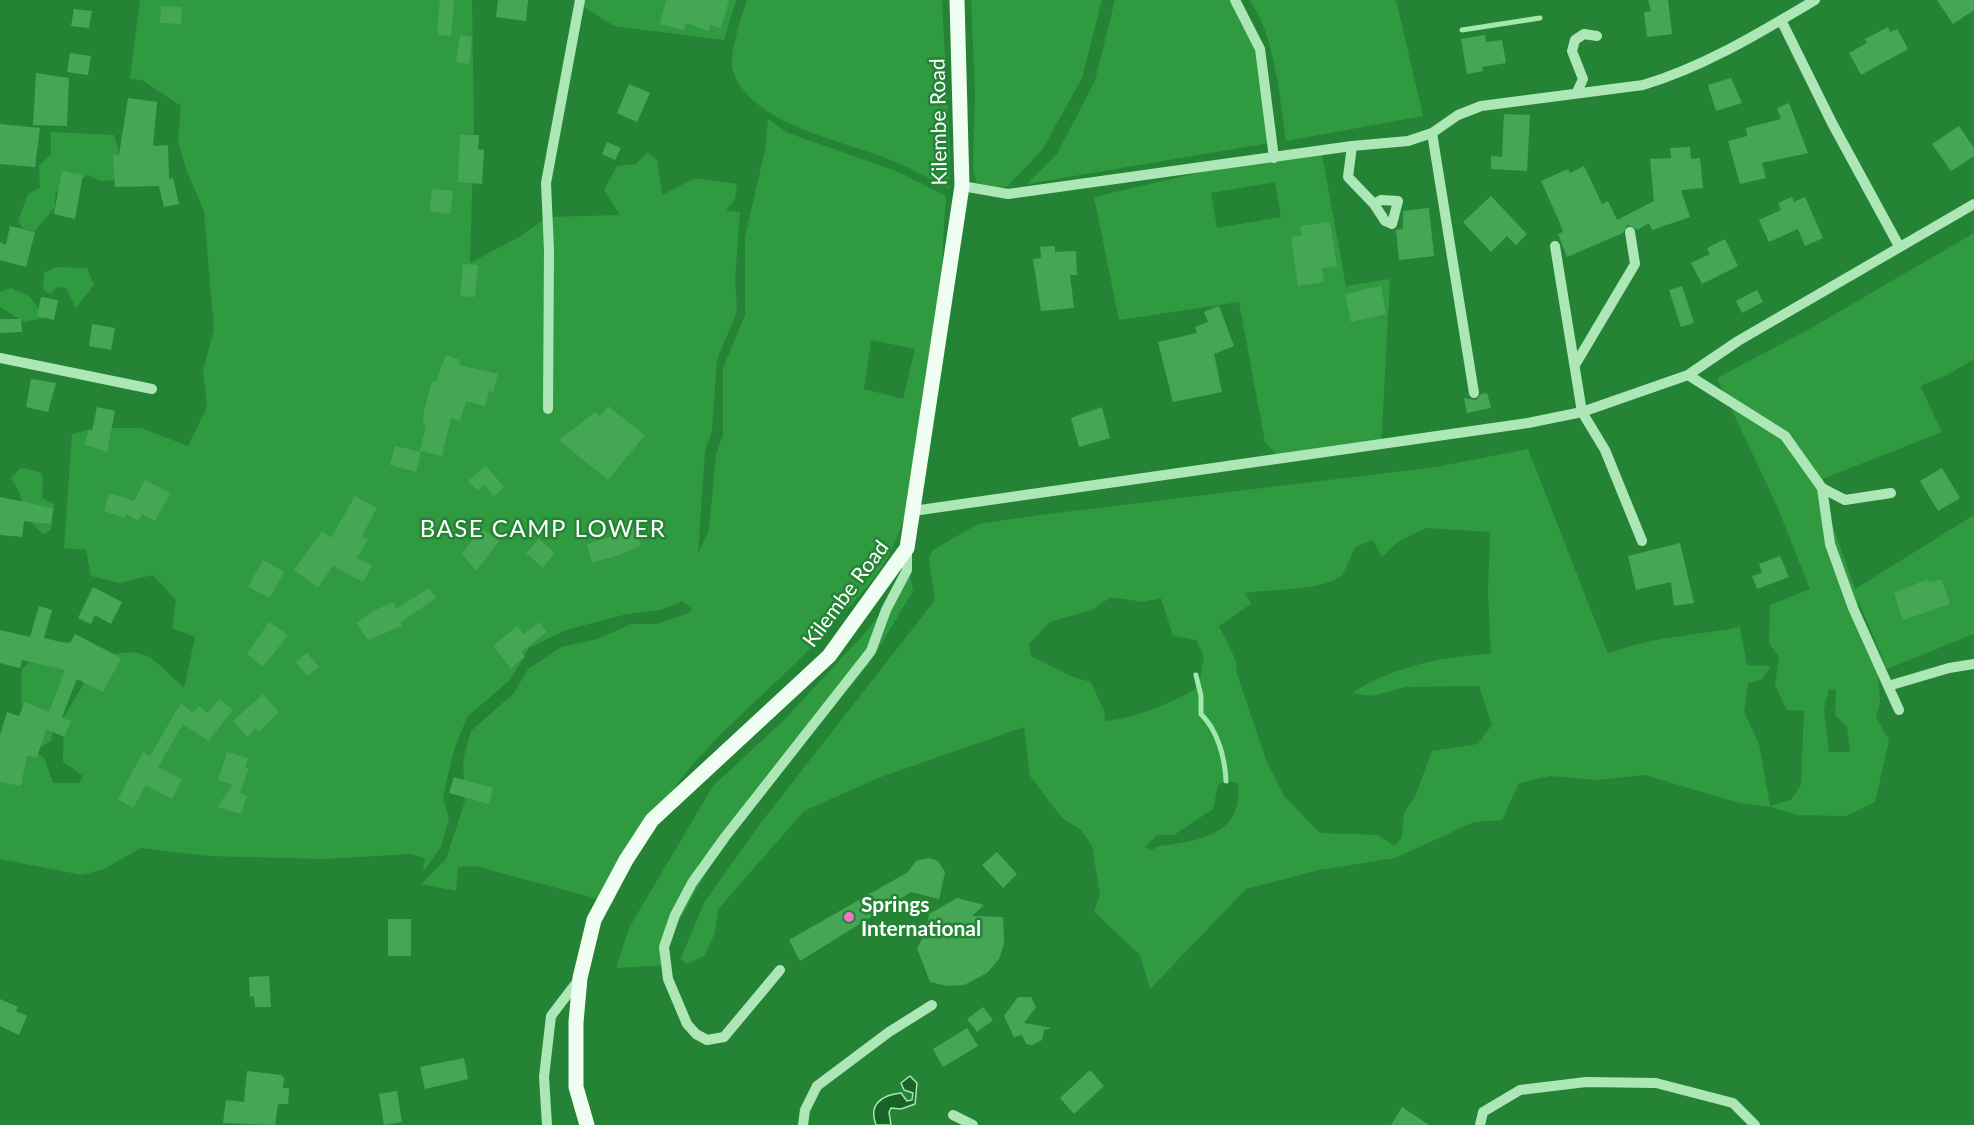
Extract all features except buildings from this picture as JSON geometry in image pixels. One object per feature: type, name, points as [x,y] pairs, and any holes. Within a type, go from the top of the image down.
[{"type":"main road","name":"Kilembe Road","points":[[587,1125],[576,1087],[576,1022],[580,978],[594,921],[626,860],[652,820],[829,656],[907,548],[962,186],[957,0]]},
{"type":"street","points":[[548,409],[549,261],[546,183],[580,0]]},
{"type":"street","points":[[1235,0],[1260,49],[1274,158]]},
{"type":"street","points":[[962,186],[1008,194],[1352,146],[1407,141],[1432,134],[1458,115],[1481,106],[1643,85],[1666,78],[1689,69],[1815,0]]},
{"type":"street","points":[[1781,20],[1832,123],[1899,246]]},
{"type":"street","points":[[1577,92],[1583,79],[1572,51],[1575,40],[1584,34],[1597,36]]},
{"type":"street","points":[[1432,134],[1474,393]]},
{"type":"street","points":[[1352,146],[1348,177],[1374,204]]},
{"type":"street","points":[[914,511],[1528,423],[1582,412],[1688,375],[1738,341],[1974,204]]},
{"type":"street","points":[[1575,365],[1635,264],[1630,232]]},
{"type":"street","points":[[1555,246],[1582,412],[1605,450],[1642,541]]},
{"type":"street","points":[[0,358],[152,388]]},
{"type":"street","points":[[1688,375],[1785,436],[1822,489],[1830,544],[1854,608],[1899,710]]},
{"type":"street","points":[[1822,489],[1845,501],[1891,493]]},
{"type":"street","points":[[780,970],[724,1037],[707,1040],[696,1034],[687,1024],[668,979],[664,947],[668,931],[692,883],[725,837],[871,651],[891,600],[906,570],[907,548]]},
{"type":"street","points":[[1888,686],[1949,668],[1974,664]]},
{"type":"street","points":[[547,1125],[544,1077],[551,1016],[580,978]]},
{"type":"street","points":[[803,1125],[805,1110],[817,1086],[889,1032],[932,1005]]},
{"type":"street","points":[[1480,1125],[1483,1112],[1520,1090],[1586,1082],[1656,1083],[1714,1097],[1733,1103],[1755,1125]]},
{"type":"street","points":[[953,1115],[972,1125]]},
{"type":"shaded area","points":[[140,0],[472,0],[474,128],[470,263],[519,237],[548,217],[620,215],[604,190],[617,166],[636,164],[647,153],[657,160],[662,195],[695,178],[737,184],[735,199],[726,211],[740,212],[735,280],[737,311],[717,360],[712,431],[705,451],[698,553],[709,531],[716,454],[723,435],[723,368],[745,315],[745,237],[765,150],[768,119],[788,133],[896,171],[946,196],[938,330],[928,421],[920,466],[908,508],[892,549],[873,579],[849,607],[712,744],[683,777],[637,848],[613,903],[475,866],[458,867],[456,891],[421,884],[446,859],[465,801],[463,760],[471,731],[514,693],[528,669],[561,647],[598,639],[631,624],[657,624],[689,613],[692,609],[682,601],[661,610],[627,614],[566,630],[529,648],[510,680],[467,717],[454,750],[443,797],[449,819],[441,847],[423,872],[425,858],[411,854],[325,859],[208,856],[141,848],[104,869],[82,875],[0,859],[0,736],[44,757],[53,783],[79,783],[83,776],[63,762],[64,717],[84,683],[75,673],[58,702],[51,741],[41,747],[25,719],[21,690],[22,669],[50,643],[82,641],[94,658],[126,653],[145,655],[162,666],[184,688],[195,637],[172,628],[176,600],[153,575],[119,583],[91,576],[86,550],[64,548],[72,434],[96,428],[141,428],[188,446],[207,407],[203,371],[214,329],[204,211],[186,169],[178,141],[181,106],[142,80],[130,79]],"holes":[[[871,340],[915,349],[903,399],[864,389]]]},
{"type":"shaded area","points":[[573,0],[736,0],[724,40],[614,26]]},
{"type":"shaded area","points":[[747,0],[942,0],[950,153],[949,189],[891,160],[802,129],[759,105],[743,90],[733,71],[732,64],[736,36]]},
{"type":"shaded area","points":[[971,0],[1102,0],[1082,78],[1042,150],[1007,187],[987,187],[976,182],[973,168],[975,95]]},
{"type":"shaded area","points":[[1115,0],[1232,0],[1252,34],[1269,143],[1027,184],[1057,154],[1095,81]]},
{"type":"shaded area","points":[[1250,0],[1396,0],[1423,116],[1286,141],[1271,50],[1266,32]]},
{"type":"shaded area","points":[[51,132],[114,135],[122,164],[115,180],[100,181],[88,175],[55,194],[55,207],[35,231],[24,229],[18,222],[28,194],[40,188],[39,165],[51,155]]},
{"type":"shaded area","points":[[1322,155],[1346,286],[1390,279],[1381,448],[1275,460],[1275,453],[1265,442],[1239,302],[1119,320],[1094,197],[1206,171]],"holes":[[[1275,182],[1281,217],[1217,228],[1211,193]]]},
{"type":"shaded area","points":[[1974,233],[1974,359],[1947,375],[1920,386],[1942,432],[1817,481],[1855,589],[1974,515],[1974,634],[1887,669],[1857,598],[1868,651],[1877,664],[1880,702],[1876,718],[1889,740],[1875,802],[1846,816],[1797,815],[1770,807],[1739,803],[1645,775],[1596,780],[1550,776],[1519,783],[1502,820],[1474,822],[1395,858],[1319,870],[1246,889],[1150,989],[1140,955],[1094,912],[1100,895],[1092,846],[1081,830],[1062,818],[1030,776],[1024,727],[878,778],[804,811],[718,909],[715,933],[704,956],[687,964],[681,958],[704,903],[760,824],[935,600],[929,558],[933,550],[978,524],[1040,515],[1436,467],[1528,449],[1608,654],[1640,643],[1740,627],[1747,665],[1771,666],[1761,680],[1748,683],[1744,712],[1759,744],[1770,806],[1791,800],[1801,785],[1804,711],[1787,710],[1775,685],[1779,657],[1769,643],[1770,605],[1810,589],[1777,506],[1717,378],[1806,331]],"holes":[[[1426,528],[1490,532],[1488,594],[1491,654],[1455,657],[1419,664],[1384,676],[1352,693],[1371,696],[1406,687],[1479,686],[1492,725],[1478,744],[1432,751],[1415,797],[1404,812],[1402,838],[1394,846],[1378,835],[1320,833],[1284,796],[1266,760],[1237,674],[1236,661],[1219,626],[1251,604],[1245,593],[1326,583],[1343,573],[1355,547],[1373,540],[1382,557],[1399,541]],[[1111,597],[1143,602],[1161,598],[1173,636],[1196,640],[1204,656],[1199,687],[1153,709],[1129,717],[1104,721],[1105,713],[1091,682],[1073,677],[1031,656],[1029,644],[1050,622],[1092,610]],[[1829,689],[1836,690],[1835,715],[1847,727],[1850,752],[1829,752],[1824,709]],[[1226,781],[1238,783],[1235,810],[1230,820],[1222,828],[1213,834],[1189,841],[1160,846],[1152,850],[1145,847],[1157,835],[1174,835],[1213,809],[1218,785]]]},
{"type":"shaded area","points":[[55,267],[87,268],[94,285],[76,308],[66,288],[57,287],[51,294],[43,290],[44,273]]},
{"type":"shaded area","points":[[11,288],[30,297],[45,318],[24,322],[0,307],[0,292]]},
{"type":"shaded area","points":[[21,468],[40,472],[43,477],[42,498],[54,504],[51,530],[43,534],[28,520],[19,492],[11,478]]},
{"type":"shaded area","points":[[910,575],[913,591],[869,664],[726,838],[668,940],[668,965],[616,968],[629,928],[713,786],[784,720],[865,633]]},
{"type":"shaded area","points":[[910,1076],[917,1083],[915,1104],[901,1109],[891,1108],[889,1112],[891,1125],[876,1125],[875,1106],[883,1098],[901,1093],[907,1101],[912,1100],[913,1093],[904,1090],[901,1083]]},
{"type":"waterway","points":[[1462,30],[1540,18]]},
{"type":"waterway","points":[[1196,675],[1201,696],[1201,714],[1212,728],[1219,745],[1226,781]]},
{"type":"place","name":"Springs International","points":[[849,917]]},
{"type":"district","name":"BASE CAMP LOWER","points":[[543,529]]}]
